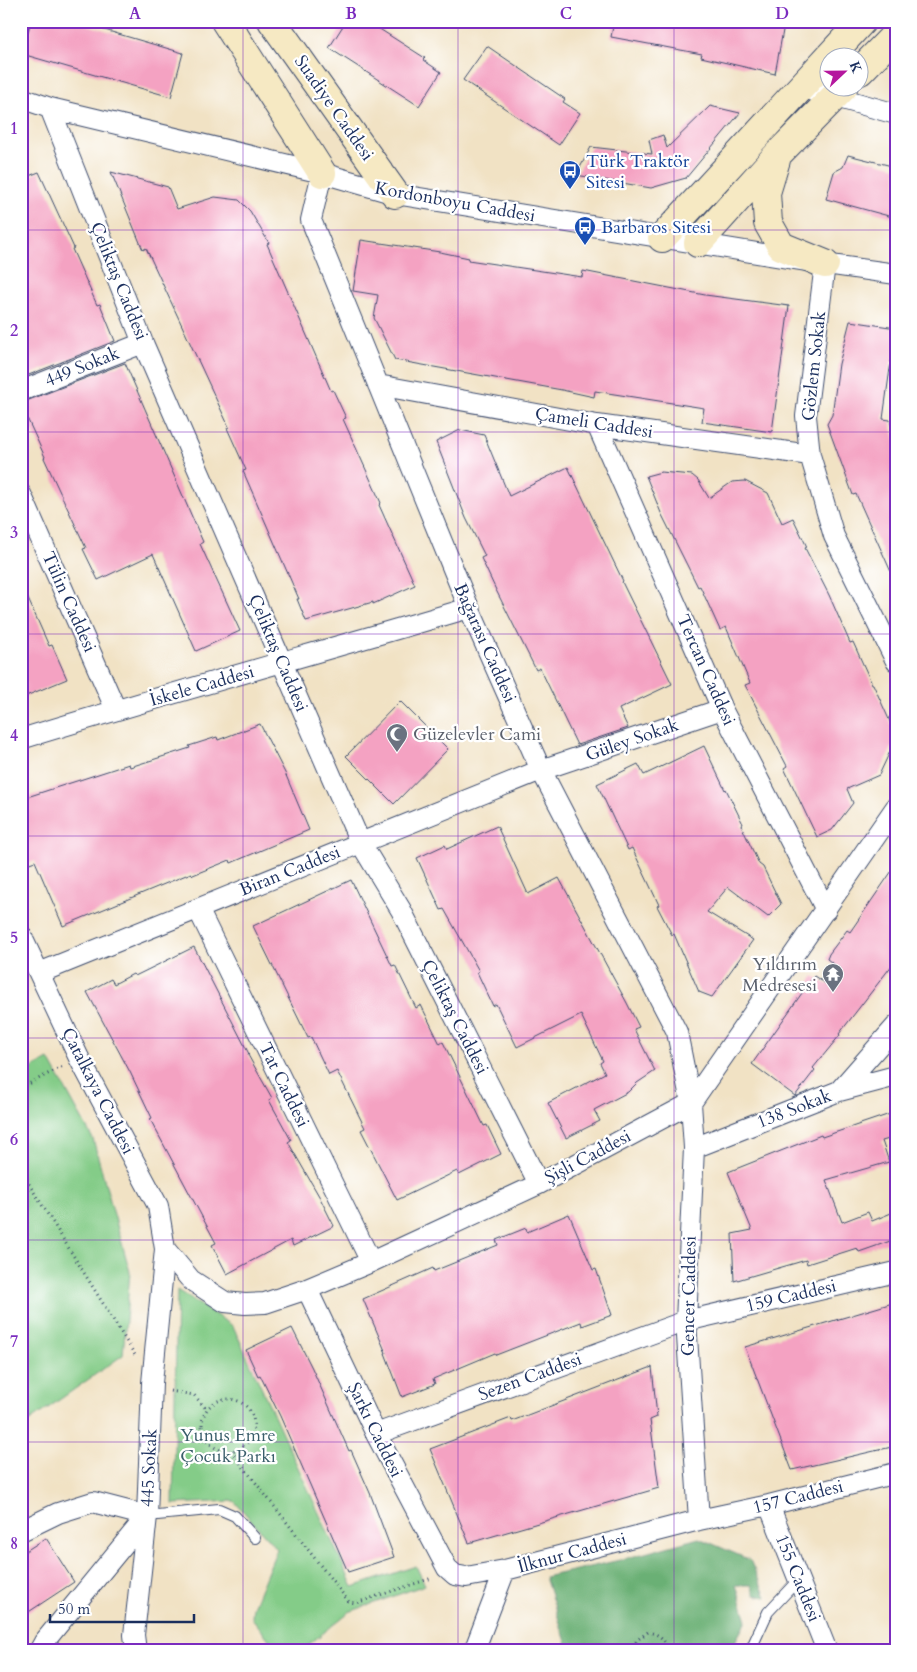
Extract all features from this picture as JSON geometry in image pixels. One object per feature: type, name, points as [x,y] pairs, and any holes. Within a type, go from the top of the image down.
[{"type":"main road","points":[[225,21],[322,173]]},
{"type":"main road","name":"Suadiye Caddesi","points":[[272,21],[395,194]]},
{"type":"main road","points":[[662,238],[862,21]]},
{"type":"main road","points":[[870,61],[896,34]]},
{"type":"main road","points":[[698,243],[778,154],[832,98]]},
{"type":"main road","points":[[778,154],[766,193],[768,224],[781,246],[825,264]]},
{"type":"street","points":[[800,87],[820,90]]},
{"type":"street","name":"Kordonboyu Caddesi","points":[[21,98],[50,108],[322,173],[395,194],[896,274]]},
{"type":"street","points":[[854,98],[896,114]]},
{"type":"street","name":"Çeliktaş Caddesi","points":[[50,108],[143,342],[360,842],[401,910],[539,1184]]},
{"type":"street","name":"Bağarası Caddesi","points":[[322,173],[311,220],[468,608],[541,770],[677,1032],[691,1102]]},
{"type":"street","name":"Gözlem Sokak","points":[[825,264],[806,416],[810,456],[834,536],[896,661]]},
{"type":"street","name":"449 Sokak","points":[[21,391],[143,342]]},
{"type":"street","name":"Çameli Caddesi","points":[[378,384],[597,425],[810,456]]},
{"type":"street","name":"Tercan Caddesi","points":[[597,425],[722,709],[826,910]]},
{"type":"street","name":"Tülin Caddesi","points":[[21,494],[116,710]]},
{"type":"street","name":"İskele Caddesi","points":[[21,739],[468,608]]},
{"type":"street","name":"Güley Sokak","points":[[541,770],[722,709]]},
{"type":"street","name":"Biran Caddesi","points":[[39,973],[541,770]]},
{"type":"street","name":"Şişli Caddesi","points":[[164,1249],[191,1280],[226,1302],[245,1304],[265,1303],[307,1289],[370,1262],[539,1184],[691,1102],[896,807]]},
{"type":"street","name":"Tat Caddesi","points":[[198,909],[370,1262]]},
{"type":"street","name":"Çatalkaya Caddesi","points":[[21,935],[79,1058],[158,1206],[164,1249]]},
{"type":"street","points":[[839,1091],[896,1026]]},
{"type":"street","name":"138 Sokak","points":[[694,1148],[839,1091],[896,1076]]},
{"type":"street","name":"Gencer Caddesi","points":[[691,1102],[694,1148],[686,1321],[699,1520]]},
{"type":"street","name":"445 Sokak","points":[[39,1651],[44,1642],[147,1516],[152,1386],[164,1249]]},
{"type":"street","name":"159 Caddesi","points":[[686,1321],[896,1272]]},
{"type":"street","name":"Şarkı Caddesi","points":[[307,1289],[376,1434],[449,1570]]},
{"type":"street","name":"Sezen Caddesi","points":[[376,1434],[686,1321]]},
{"type":"street","name":"157 Caddesi","points":[[699,1520],[769,1505],[896,1473]]},
{"type":"street","points":[[21,1531],[58,1513],[93,1502],[147,1516],[134,1634],[136,1651]]},
{"type":"street","name":"155 Caddesi","points":[[769,1505],[827,1651]]},
{"type":"street","name":"İlknur Caddesi","points":[[449,1570],[455,1575],[466,1577],[505,1570],[699,1520]]},
{"type":"street","points":[[474,1651],[505,1570]]},
{"type":"lane","points":[[147,1516],[219,1509],[235,1516],[255,1538]]},
{"type":"lane","points":[[750,1651],[768,1612],[799,1579]]},
{"type":"path","points":[[21,1088],[79,1058]]},
{"type":"path","points":[[21,1171],[152,1386],[194,1395],[207,1410]]},
{"type":"path","points":[[228,1399],[243,1404],[249,1410],[252,1417],[252,1434],[243,1446],[231,1451],[219,1450],[206,1440],[203,1433],[202,1425],[207,1410],[220,1400],[228,1399]]},
{"type":"path","points":[[231,1451],[349,1602],[364,1601],[449,1570]]},
{"type":"path","points":[[631,1651],[637,1640],[648,1632],[656,1634],[664,1640],[667,1646],[665,1651]]},
{"type":"green space","points":[[49,1059],[93,1139],[130,1272],[123,1355],[21,1427],[21,1074]]},
{"type":"green space","name":"Yunus Emre Çocuk Parkı","points":[[177,1290],[233,1326],[353,1587],[416,1566],[425,1585],[349,1612],[301,1651],[278,1651],[252,1618],[253,1607],[277,1549],[234,1501],[173,1504]]},
{"type":"green space","points":[[699,1538],[750,1560],[766,1597],[755,1595],[751,1585],[736,1585],[747,1620],[730,1651],[569,1651],[545,1577],[620,1560]]},
{"type":"building","points":[[31,21],[74,21],[183,53],[171,97],[22,54]]},
{"type":"building","points":[[346,21],[367,21],[425,58],[423,60],[441,72],[419,106],[329,48]]},
{"type":"building","points":[[614,21],[767,21],[784,25],[775,74],[701,57],[702,54],[611,37]]},
{"type":"building","points":[[487,46],[565,99],[563,102],[580,113],[559,145],[463,80]]},
{"type":"building","points":[[710,106],[740,113],[686,178],[651,188],[576,175],[591,147],[652,154],[649,140],[663,135],[667,148]]},
{"type":"building","points":[[848,155],[896,167],[896,218],[826,199],[834,172],[843,167]]},
{"type":"building","points":[[39,172],[74,248],[72,249],[97,305],[100,304],[115,341],[21,378],[21,179]]},
{"type":"building","points":[[111,172],[168,187],[177,209],[215,197],[239,200],[250,211],[269,243],[267,244],[331,391],[333,390],[346,418],[343,419],[415,585],[373,604],[373,602],[306,621],[297,599],[299,599],[243,471],[246,470],[227,428],[229,427],[146,248],[143,250]]},
{"type":"building","points":[[361,240],[440,252],[469,258],[468,260],[582,277],[583,271],[705,295],[789,306],[772,432],[702,422],[704,408],[595,391],[594,397],[395,360],[374,318],[378,295],[353,291]]},
{"type":"building","points":[[850,321],[896,328],[896,362],[891,361],[883,419],[890,420],[896,443],[896,583],[856,494],[853,495],[827,424],[832,415],[839,364]]},
{"type":"building","points":[[125,363],[203,542],[200,544],[240,631],[196,651],[153,554],[98,580],[83,549],[86,548],[21,405],[21,403]]},
{"type":"building","points":[[460,430],[484,435],[509,496],[568,467],[672,684],[619,709],[628,728],[577,745],[540,668],[536,670],[481,558],[485,556],[466,518],[436,442]]},
{"type":"building","points":[[661,472],[692,475],[698,480],[709,498],[732,482],[745,481],[768,493],[782,523],[793,518],[807,547],[805,548],[829,595],[850,643],[853,642],[896,735],[896,739],[879,775],[847,789],[853,803],[832,830],[817,837],[784,768],[787,766],[745,685],[750,683],[726,627],[720,630],[700,586],[698,587],[661,513],[646,476]]},
{"type":"building","points":[[21,583],[49,646],[52,645],[67,679],[21,698]]},
{"type":"building","name":"Güzelevler Cami","points":[[400,701],[448,749],[394,804],[346,756]]},
{"type":"building","points":[[260,724],[285,773],[309,830],[231,863],[230,860],[193,875],[191,873],[63,926],[35,861],[21,866],[21,799],[129,764],[130,767],[190,748],[189,746],[217,737],[218,740]]},
{"type":"building","points":[[704,746],[743,824],[741,825],[759,864],[763,867],[781,904],[768,917],[728,887],[707,912],[753,940],[712,997],[699,992],[674,934],[672,935],[657,906],[659,905],[632,848],[628,850],[597,784],[638,764],[644,775]]},
{"type":"building","points":[[497,826],[528,894],[559,878],[639,1027],[634,1029],[655,1071],[637,1083],[628,1092],[594,1110],[600,1121],[566,1138],[548,1103],[605,1073],[600,1063],[603,1061],[581,1015],[517,1047],[496,1004],[493,1006],[477,972],[479,971],[444,909],[441,910],[417,858],[445,845],[447,849]]},
{"type":"building","points":[[896,865],[896,960],[813,1068],[815,1070],[795,1096],[752,1064],[814,976],[828,985],[840,969],[827,959],[829,954],[847,930],[850,932]]},
{"type":"building","points":[[351,880],[392,966],[395,965],[416,1008],[421,1005],[440,1044],[443,1042],[484,1126],[487,1125],[501,1154],[459,1175],[457,1171],[397,1200],[361,1130],[365,1128],[337,1071],[329,1075],[311,1037],[308,1038],[253,926]]},
{"type":"building","points":[[194,947],[248,1055],[272,1098],[269,1100],[291,1140],[288,1142],[334,1226],[293,1246],[291,1240],[227,1274],[212,1245],[216,1243],[150,1119],[152,1118],[130,1072],[87,992],[111,979],[114,984],[133,974],[135,976]]},
{"type":"building","points":[[896,1112],[896,1137],[882,1141],[889,1162],[826,1180],[842,1222],[868,1212],[872,1221],[896,1211],[896,1239],[859,1252],[857,1248],[807,1264],[806,1260],[734,1281],[732,1234],[752,1230],[728,1172],[821,1135],[822,1137]]},
{"type":"building","points":[[569,1214],[593,1270],[596,1269],[612,1315],[582,1326],[581,1322],[496,1355],[495,1353],[433,1379],[435,1384],[402,1397],[363,1299],[433,1268],[434,1271],[498,1245],[496,1240],[526,1228],[527,1232]]},
{"type":"building","points":[[896,1302],[896,1446],[792,1470],[745,1347]]},
{"type":"building","points":[[292,1328],[349,1451],[351,1450],[370,1493],[394,1557],[348,1572],[280,1416],[246,1350]]},
{"type":"building","points":[[652,1367],[657,1417],[650,1420],[659,1488],[469,1543],[430,1449],[511,1418],[512,1421]]},
{"type":"building","points":[[46,1538],[74,1582],[21,1617],[21,1554]]},
{"type":"place","name":"Türk Traktör Sitesi","points":[[570,190]]},
{"type":"place","name":"Barbaros Sitesi","points":[[585,246]]},
{"type":"place","name":"Güzelevler Cami","points":[[397,753]]},
{"type":"place","name":"Yıldırım Medresesi","points":[[833,993]]}]
